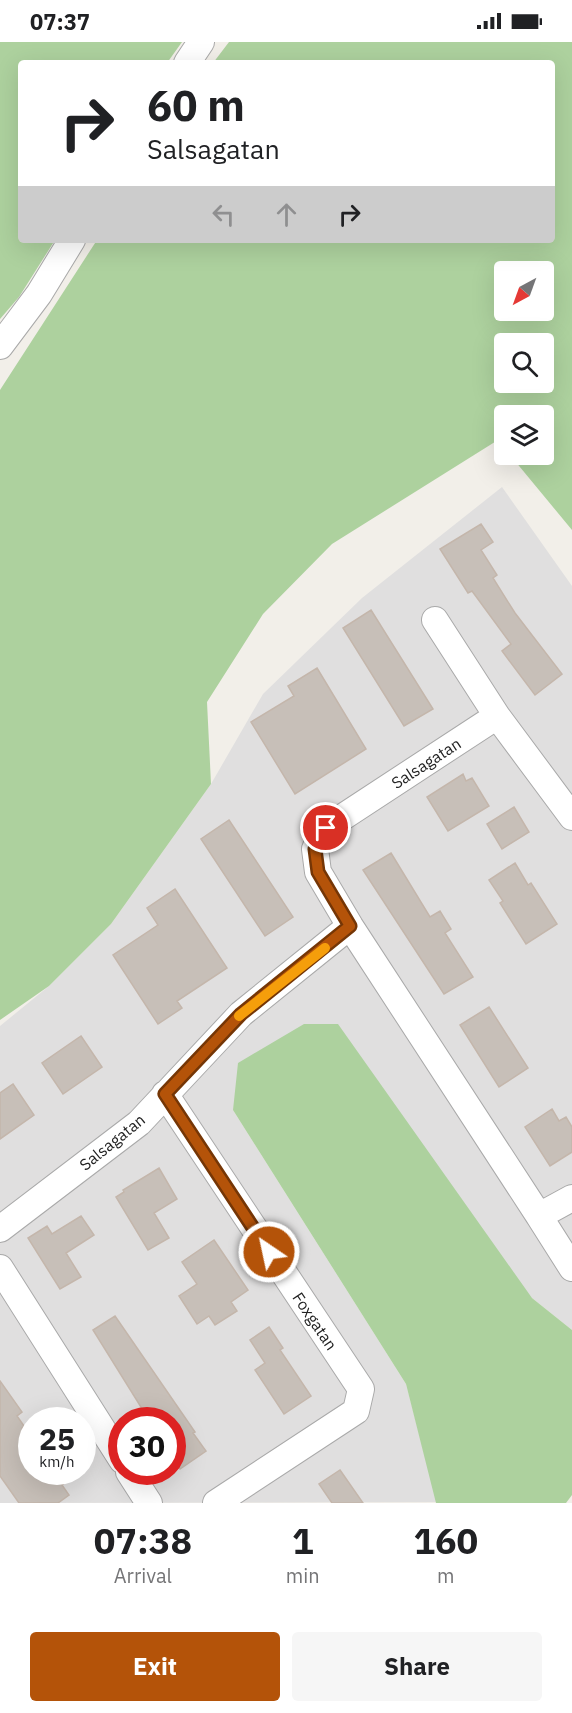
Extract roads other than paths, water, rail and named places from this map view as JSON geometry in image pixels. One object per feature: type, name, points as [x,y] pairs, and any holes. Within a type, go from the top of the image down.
[{"type":"street","points":[[189,60],[201,42]]},
{"type":"street","points":[[0,346],[39,294],[70,243]]},
{"type":"street","points":[[435,620],[497,716],[572,817]]},
{"type":"street","name":"Salsagatan","points":[[497,716],[326,828],[315,849],[318,872],[350,926],[572,1268]]},
{"type":"street","name":"Salsagatan","points":[[0,1229],[139,1123],[241,1014],[350,926]]},
{"type":"street","name":"Foxgatan","points":[[165,1094],[361,1389],[356,1411],[216,1503]]},
{"type":"street","points":[[539,1216],[572,1198]]},
{"type":"street","points":[[0,1268],[108,1438]]},
{"type":"street","points":[[137,1485],[149,1503]]}]
